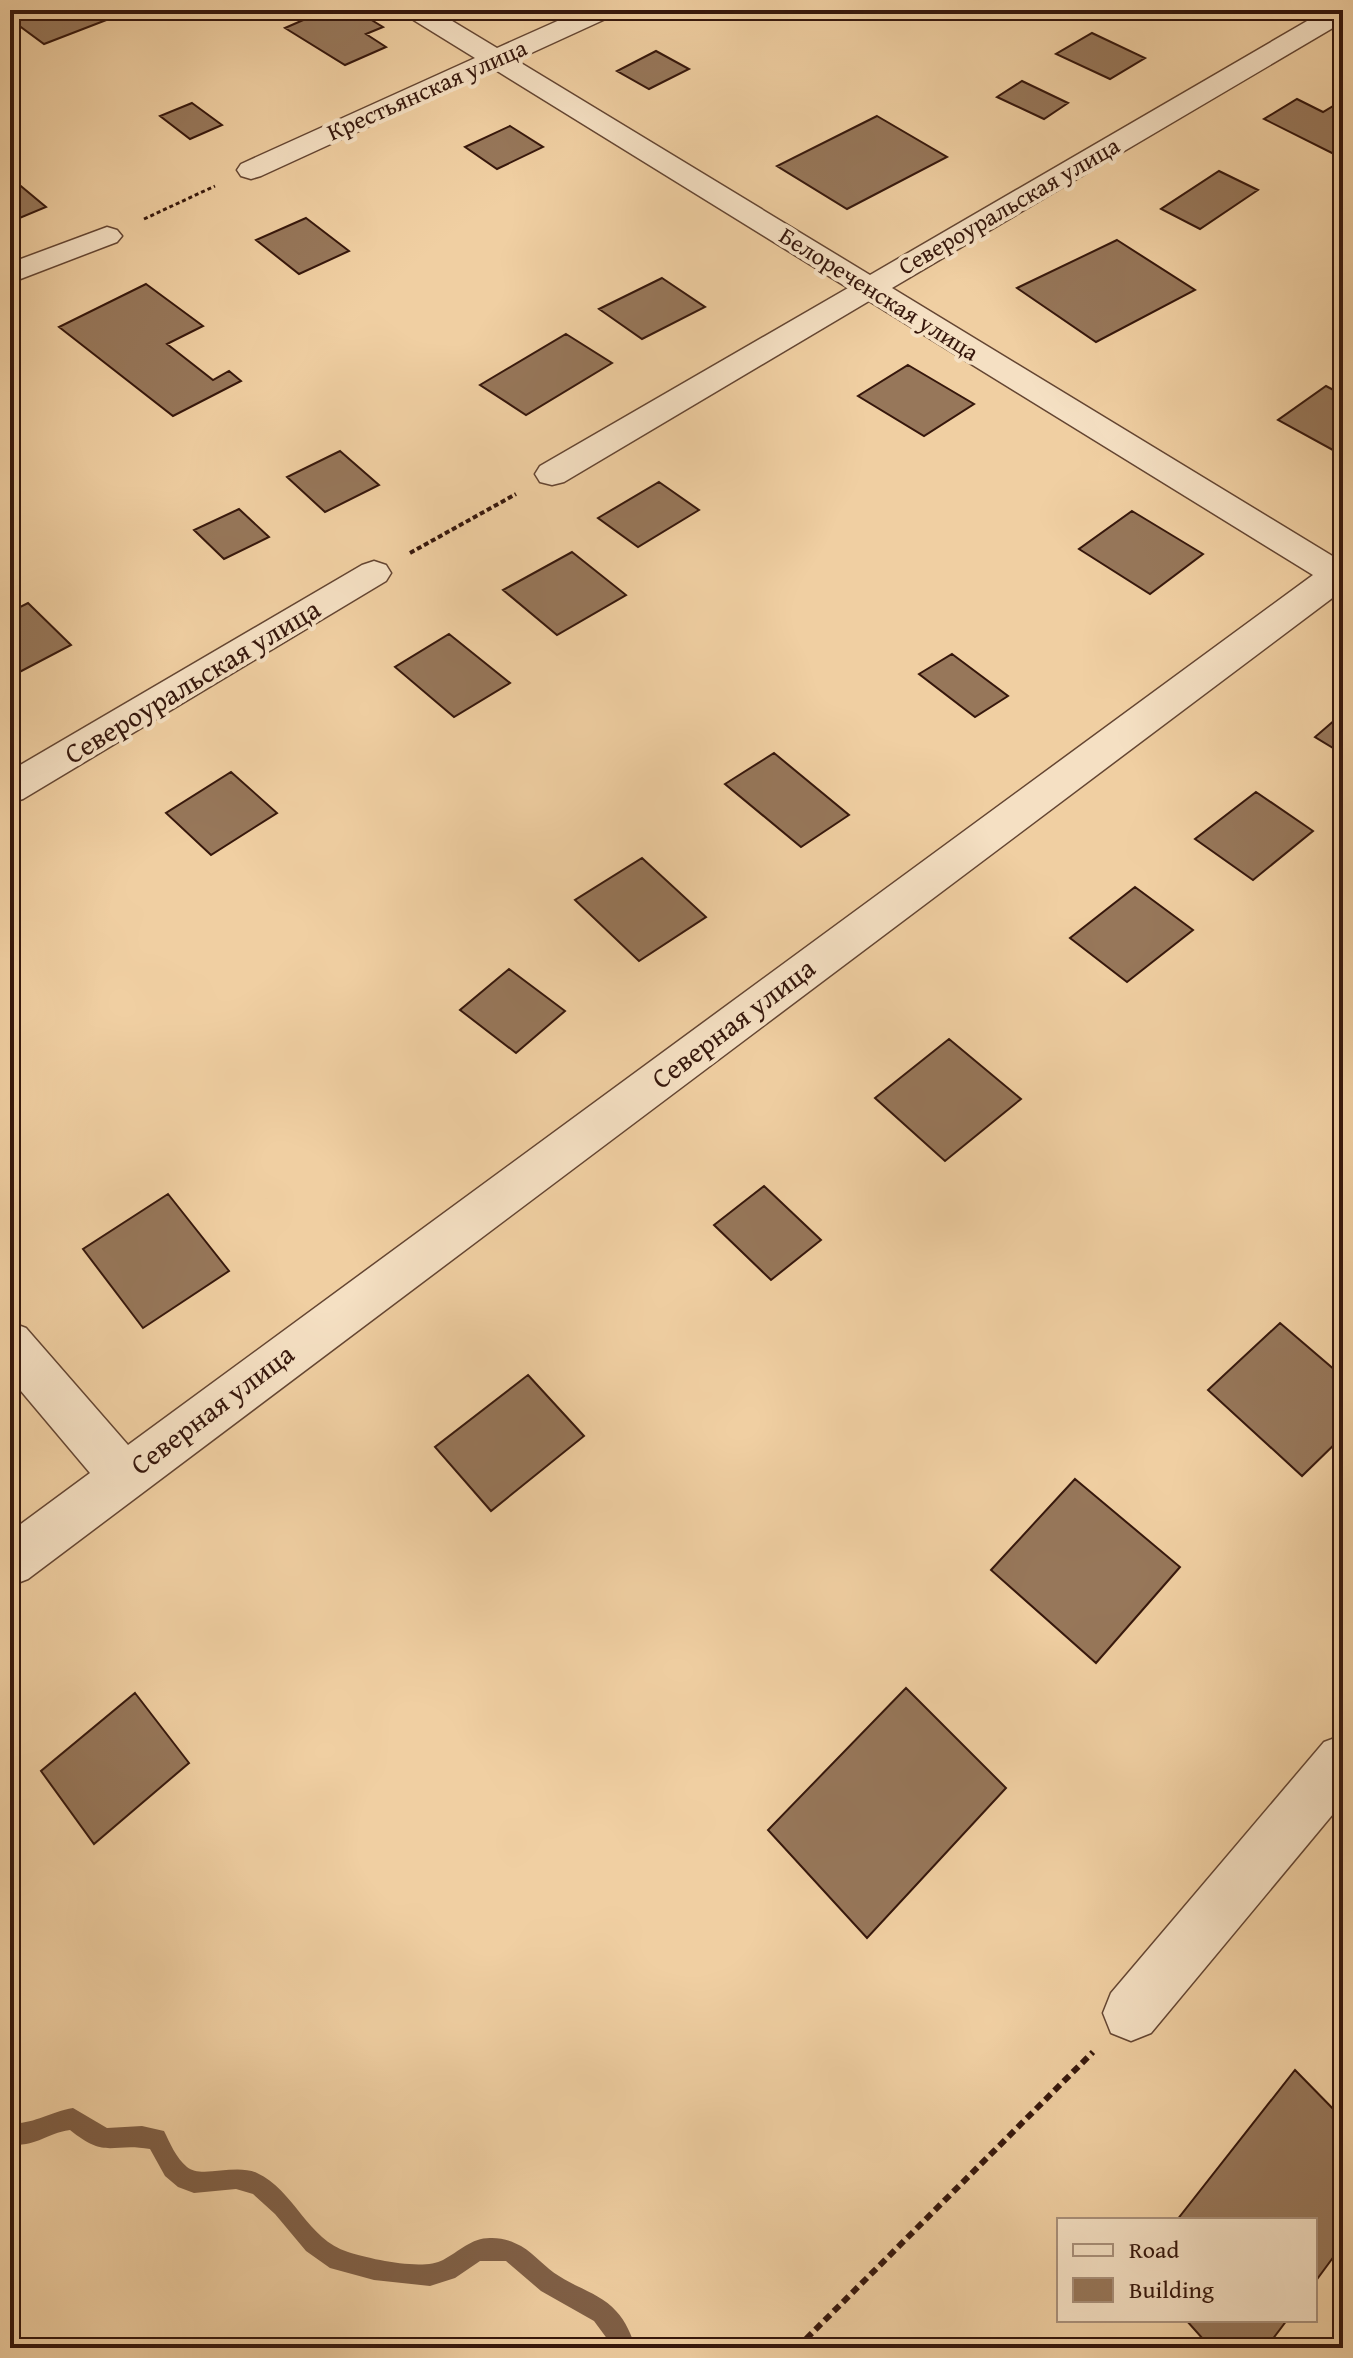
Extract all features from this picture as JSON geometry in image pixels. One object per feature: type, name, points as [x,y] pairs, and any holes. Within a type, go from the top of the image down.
[{"type":"street","name":"Белореченская улица","points":[[416,10],[1341,574]]},
{"type":"street","name":"Крестьянская улица","points":[[251,170],[603,10]]},
{"type":"street","name":"Североуральская улица","points":[[552,474],[1343,11]]},
{"type":"street","points":[[10,274],[107,236]]},
{"type":"street","name":"Североуральская улица","points":[[10,789],[374,573]]},
{"type":"street","name":"Северная улица","points":[[10,1562],[1341,574]]},
{"type":"street","points":[[10,1343],[123,1476]]},
{"type":"street","points":[[1131,2013],[1343,1761]]},
{"type":"path","points":[[107,236],[251,170]]},
{"type":"path","points":[[374,573],[552,474]]},
{"type":"path","points":[[797,2348],[1131,2013]]},
{"type":"building","points":[[10,10],[116,10],[122,14],[44,44],[10,19]]},
{"type":"building","points":[[326,10],[355,10],[383,27],[366,34],[386,47],[345,65],[285,28]]},
{"type":"building","points":[[1092,33],[1145,58],[1110,79],[1056,54]]},
{"type":"building","points":[[656,51],[689,69],[649,89],[617,71]]},
{"type":"building","points":[[1022,81],[1068,103],[1044,119],[997,97]]},
{"type":"building","points":[[1297,99],[1323,112],[1343,100],[1343,155],[1340,157],[1264,119]]},
{"type":"building","points":[[192,103],[222,125],[190,139],[160,116]]},
{"type":"building","points":[[877,116],[947,157],[847,209],[777,166]]},
{"type":"building","points":[[510,126],[543,147],[497,169],[465,147]]},
{"type":"building","points":[[1219,171],[1258,190],[1200,229],[1161,209]]},
{"type":"building","points":[[16,182],[46,207],[10,222],[10,184]]},
{"type":"building","points":[[306,218],[349,251],[299,274],[256,240]]},
{"type":"building","points":[[1117,240],[1195,290],[1096,342],[1017,288]]},
{"type":"building","points":[[662,278],[705,307],[642,339],[599,309]]},
{"type":"building","points":[[146,284],[203,326],[167,344],[213,380],[229,371],[241,381],[173,416],[59,327]]},
{"type":"building","points":[[566,334],[612,363],[526,415],[480,385]]},
{"type":"building","points":[[908,365],[974,404],[924,436],[858,396]]},
{"type":"building","points":[[1326,386],[1343,395],[1342,455],[1278,420]]},
{"type":"building","points":[[340,451],[379,485],[325,512],[287,477]]},
{"type":"building","points":[[659,482],[699,510],[638,547],[598,518]]},
{"type":"building","points":[[239,509],[269,537],[224,559],[194,530]]},
{"type":"building","points":[[1132,511],[1203,554],[1150,594],[1079,549]]},
{"type":"building","points":[[572,552],[626,595],[557,635],[503,590]]},
{"type":"building","points":[[28,603],[71,645],[10,677],[10,612]]},
{"type":"building","points":[[449,634],[510,683],[454,717],[395,667]]},
{"type":"building","points":[[952,654],[1008,696],[975,717],[919,674]]},
{"type":"building","points":[[1343,713],[1343,754],[1315,737]]},
{"type":"building","points":[[774,753],[849,815],[801,847],[725,784]]},
{"type":"building","points":[[231,772],[277,813],[211,855],[166,813]]},
{"type":"building","points":[[1256,792],[1313,831],[1253,880],[1195,839]]},
{"type":"building","points":[[642,858],[706,917],[639,961],[575,900]]},
{"type":"building","points":[[1135,887],[1193,930],[1127,982],[1070,938]]},
{"type":"building","points":[[509,969],[565,1011],[516,1053],[460,1010]]},
{"type":"building","points":[[949,1039],[1021,1099],[945,1161],[875,1098]]},
{"type":"building","points":[[764,1186],[821,1240],[771,1280],[714,1225]]},
{"type":"building","points":[[168,1194],[229,1271],[143,1328],[83,1249]]},
{"type":"building","points":[[1280,1323],[1343,1377],[1343,1436],[1302,1476],[1208,1390]]},
{"type":"building","points":[[528,1375],[584,1436],[491,1511],[435,1447]]},
{"type":"building","points":[[1075,1479],[1180,1567],[1096,1663],[991,1570]]},
{"type":"building","points":[[906,1688],[1006,1788],[867,1938],[768,1830]]},
{"type":"building","points":[[135,1693],[189,1763],[94,1844],[41,1771]]},
{"type":"building","points":[[1295,2070],[1343,2119],[1343,2244],[1317,2279],[1317,2218],[1179,2218]]},
{"type":"building","points":[[1188,2322],[1286,2322],[1266,2348],[1211,2348]]},
{"type":"waterway","points":[[10,2134],[29,2135],[53,2122],[73,2119],[98,2137],[156,2139],[179,2175],[194,2182],[240,2179],[261,2186],[325,2253],[360,2266],[403,2274],[440,2273],[480,2250],[507,2251],[521,2258],[549,2283],[602,2313],[616,2329],[625,2348]]}]
